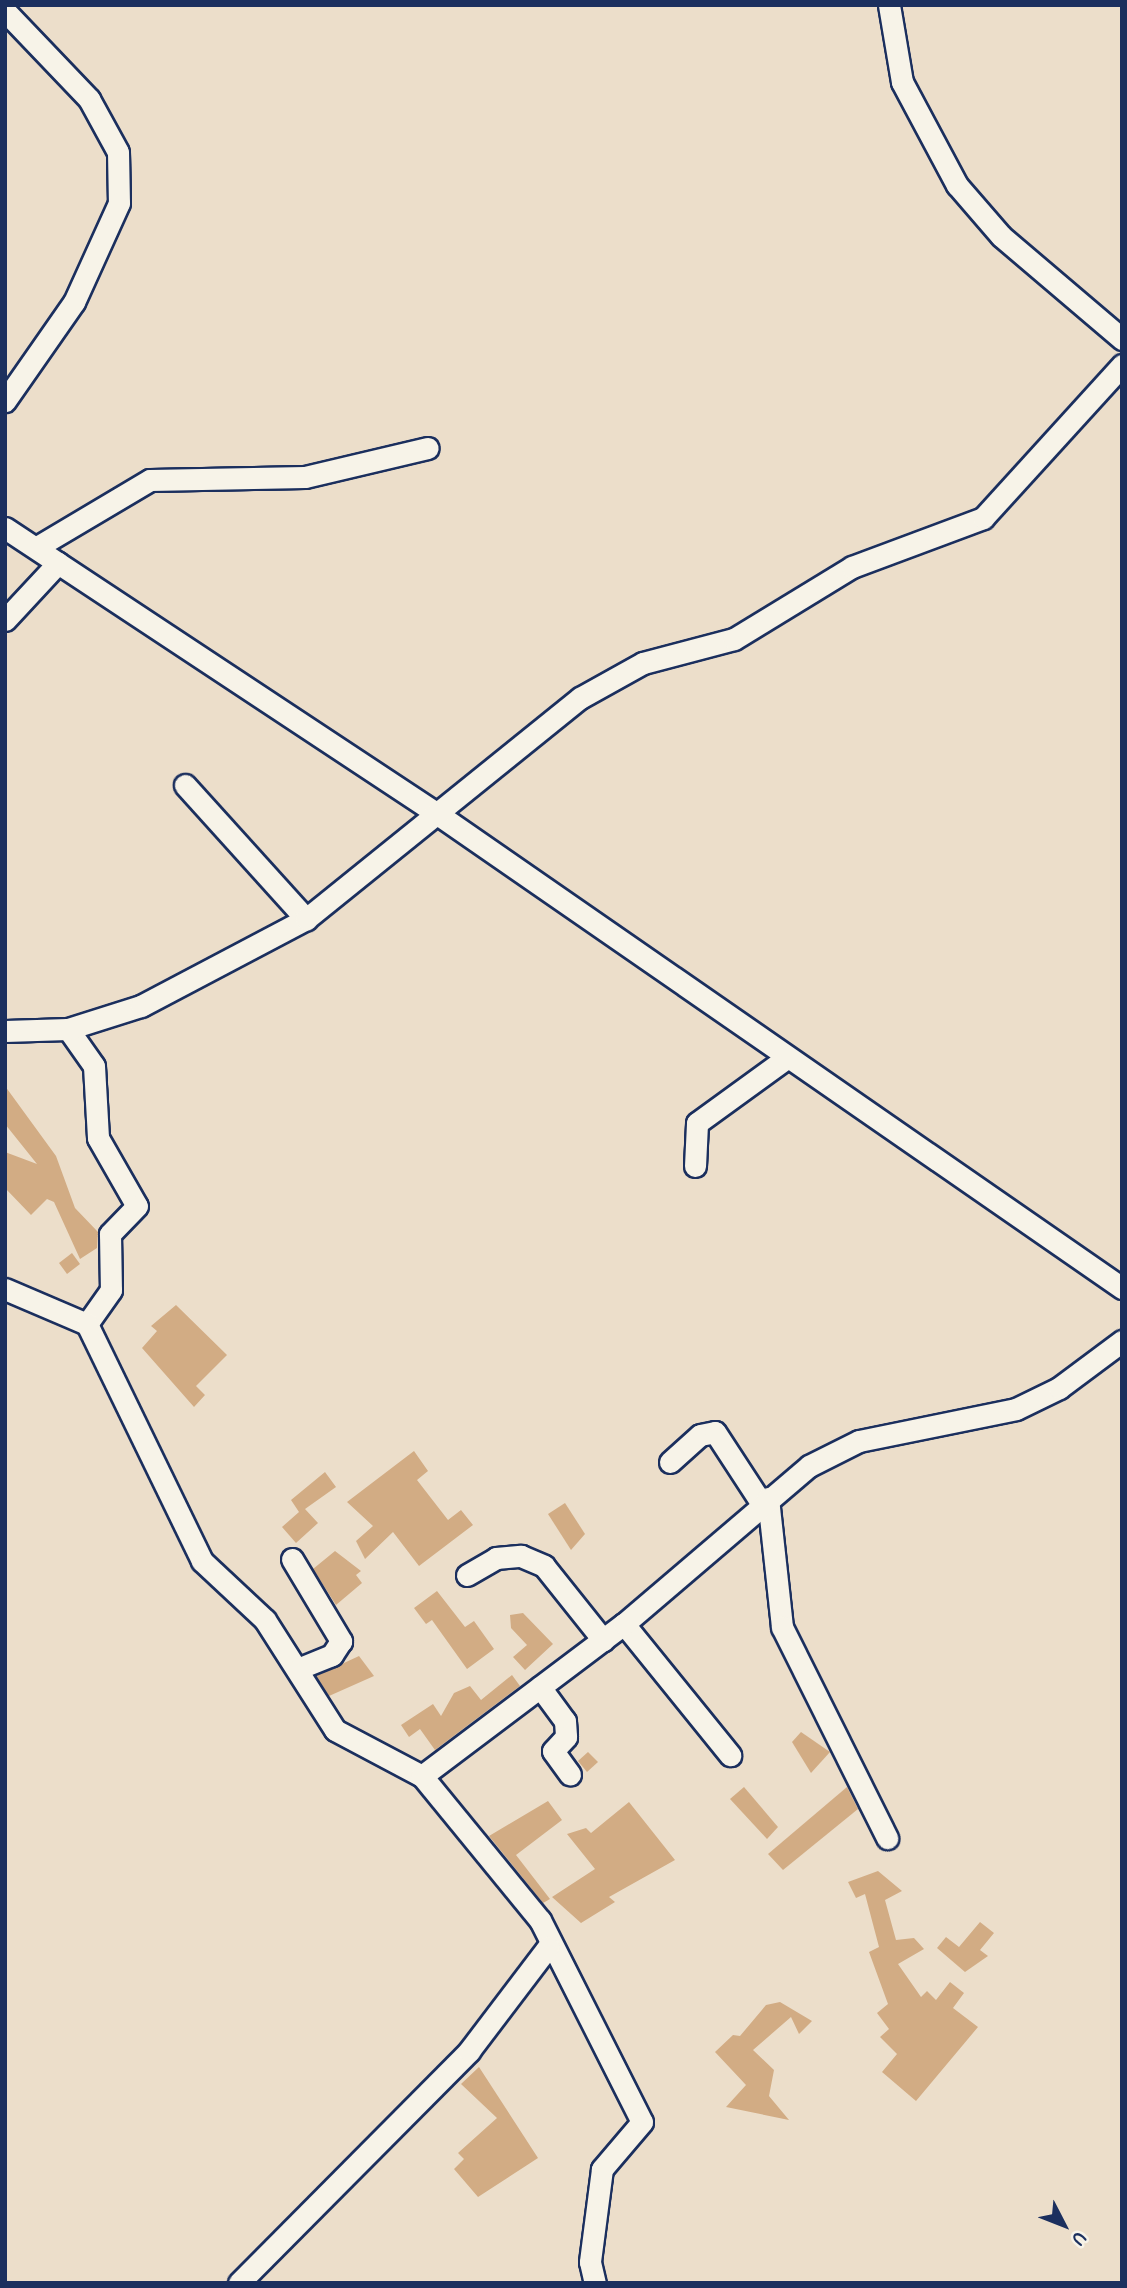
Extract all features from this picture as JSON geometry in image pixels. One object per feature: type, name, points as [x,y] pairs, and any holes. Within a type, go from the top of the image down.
[{"type":"street","points":[[889,5],[902,82],[957,186],[1001,236],[1122,339]]},
{"type":"street","points":[[5,11],[89,99],[118,152],[119,203],[74,302],[5,401]]},
{"type":"street","points":[[5,1031],[68,1029],[141,1006],[306,919],[439,815],[498,759],[619,676],[734,639],[852,567],[983,518],[1122,365]]},
{"type":"street","points":[[37,547],[150,480],[306,477],[428,448]]},
{"type":"street","points":[[5,528],[439,815],[1122,1288]]},
{"type":"street","points":[[5,620],[58,563]]},
{"type":"street","points":[[185,785],[306,919]]},
{"type":"street","points":[[68,1029],[94,1066],[98,1138],[137,1206],[110,1234],[111,1290],[87,1324]]},
{"type":"street","points":[[695,1166],[697,1123],[788,1057]]},
{"type":"street","points":[[5,1289],[87,1324],[202,1561],[265,1620],[299,1668],[335,1731],[422,1776],[529,1905],[548,1947],[642,2122],[602,2169],[590,2262],[595,2283]]},
{"type":"street","points":[[422,1776],[624,1625],[765,1501],[809,1466],[859,1441],[1016,1409],[1059,1388],[1122,1340]]},
{"type":"street","points":[[670,1462],[699,1435],[715,1432],[765,1501],[785,1636],[887,1838]]},
{"type":"street","points":[[467,1575],[496,1558],[521,1556],[544,1566],[603,1640]]},
{"type":"street","points":[[292,1559],[341,1641],[332,1655],[299,1668]]},
{"type":"street","points":[[624,1625],[730,1755]]},
{"type":"street","points":[[540,1687],[565,1721],[566,1737],[553,1751],[570,1774]]},
{"type":"street","points":[[239,2283],[469,2051],[548,1947]]},
{"type":"building","points":[[5,1086],[56,1156],[75,1208],[98,1232],[97,1248],[80,1259],[54,1202],[47,1199],[31,1215],[5,1188],[5,1152],[37,1164],[5,1124]]},
{"type":"building","points":[[72,1253],[80,1264],[67,1274],[59,1263]]},
{"type":"building","points":[[176,1305],[227,1355],[196,1386],[205,1395],[194,1407],[142,1348],[157,1331],[151,1326]]},
{"type":"building","points":[[414,1451],[428,1471],[417,1480],[448,1520],[461,1510],[473,1525],[419,1566],[393,1532],[365,1559],[356,1541],[373,1526],[347,1502]]},
{"type":"building","points":[[325,1472],[336,1487],[305,1509],[318,1523],[296,1543],[282,1527],[299,1512],[291,1500]]},
{"type":"building","points":[[565,1503],[585,1534],[571,1550],[548,1514]]},
{"type":"building","points":[[335,1551],[361,1571],[356,1575],[362,1583],[336,1605],[313,1569]]},
{"type":"building","points":[[437,1591],[465,1627],[474,1621],[494,1649],[467,1669],[432,1620],[426,1624],[414,1608]]},
{"type":"building","points":[[523,1613],[553,1644],[525,1670],[513,1657],[527,1645],[511,1628],[510,1615]]},
{"type":"building","points":[[359,1656],[374,1676],[329,1696],[316,1676]]},
{"type":"building","points":[[512,1675],[520,1686],[435,1750],[420,1729],[409,1737],[401,1725],[433,1704],[441,1716],[454,1693],[470,1686],[481,1700]]},
{"type":"building","points":[[801,1732],[830,1752],[811,1773],[792,1742]]},
{"type":"building","points":[[588,1752],[598,1762],[587,1772],[578,1761]]},
{"type":"building","points":[[744,1787],[778,1827],[767,1839],[730,1799]]},
{"type":"building","points":[[847,1787],[858,1809],[783,1870],[768,1854]]},
{"type":"building","points":[[548,1801],[562,1820],[516,1855],[550,1899],[543,1903],[489,1836]]},
{"type":"building","points":[[629,1802],[675,1860],[609,1897],[615,1902],[581,1923],[552,1897],[595,1869],[567,1834],[586,1828],[591,1833]]},
{"type":"building","points":[[878,1871],[902,1891],[885,1900],[896,1940],[914,1938],[924,1949],[898,1964],[921,1997],[927,1991],[936,2000],[950,1982],[964,1993],[953,2008],[978,2027],[916,2101],[882,2072],[897,2054],[880,2037],[889,2029],[877,2013],[888,2004],[869,1952],[879,1947],[865,1894],[856,1898],[848,1882]]},
{"type":"building","points":[[980,1922],[994,1933],[980,1950],[988,1956],[965,1972],[937,1948],[946,1937],[959,1947]]},
{"type":"building","points":[[780,2002],[812,2021],[799,2034],[791,2017],[753,2050],[774,2070],[769,2096],[789,2120],[726,2107],[746,2085],[715,2052],[733,2035],[740,2036],[766,2005]]},
{"type":"building","points":[[479,2067],[538,2158],[478,2197],[454,2169],[464,2159],[458,2153],[497,2118],[461,2084]]}]
